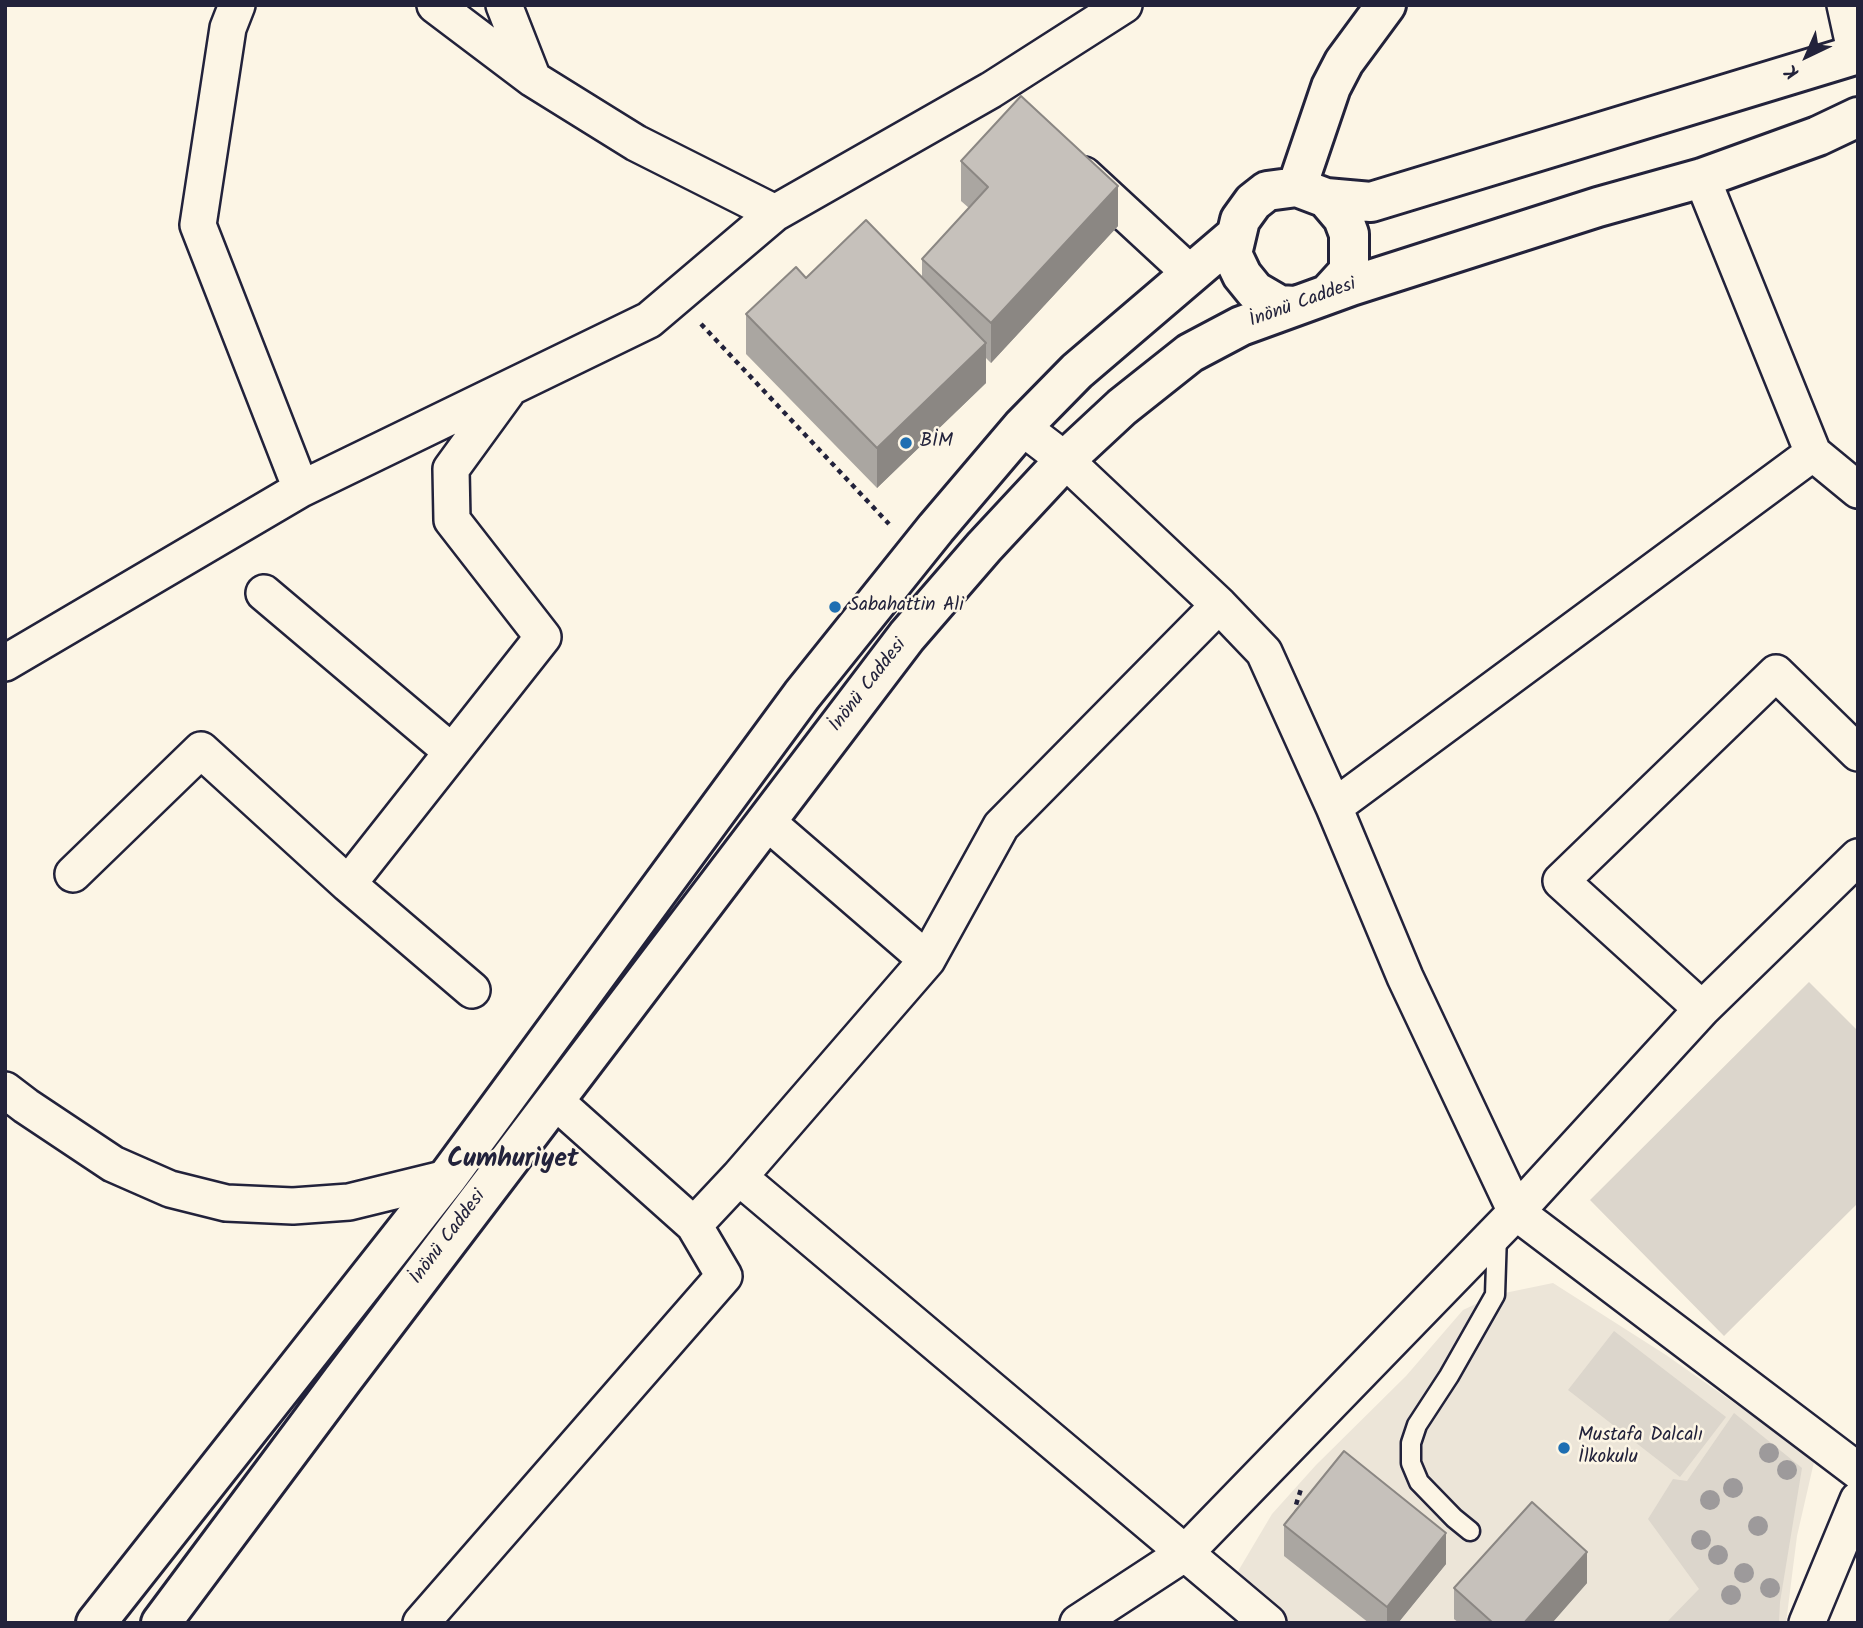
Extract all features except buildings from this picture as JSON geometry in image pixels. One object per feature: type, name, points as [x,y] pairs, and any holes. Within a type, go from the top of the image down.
[{"type":"main road","points":[[1312,193],[1331,87],[1344,62],[1386,5]]},
{"type":"main road","points":[[1312,193],[1343,218],[1351,251],[1349,271],[1311,300],[1274,303],[1255,292],[1248,284],[1232,254],[1240,220],[1253,202],[1267,191],[1312,193],[1371,202],[1857,54]]},
{"type":"main road","name":"İnönü Caddesi","points":[[161,1623],[907,636],[984,547],[1065,460],[1122,407],[1190,353],[1241,326],[1311,300],[1598,207],[1702,178],[1818,136],[1858,117]]},
{"type":"main road","name":"İnönü Caddesi","points":[[96,1623],[447,1178],[794,706],[916,553],[1022,426],[1077,371],[1235,236]]},
{"type":"street","points":[[237,5],[228,28],[198,225],[301,489]]},
{"type":"street","points":[[435,5],[533,79],[636,143],[775,213]]},
{"type":"street","points":[[504,5],[533,79]]},
{"type":"street","points":[[5,663],[301,489],[649,320],[775,213],[1001,99],[1125,5]]},
{"type":"street","points":[[1845,5],[1857,54]]},
{"type":"street","points":[[1061,154],[1191,274]]},
{"type":"street","points":[[1702,178],[1813,453],[1858,490]]},
{"type":"street","points":[[348,884],[543,637],[452,520],[451,468],[511,387]]},
{"type":"street","points":[[1022,426],[1065,460],[1219,605],[1264,652],[1334,807],[1507,1221],[1858,1471]]},
{"type":"street","points":[[1334,807],[1813,453]]},
{"type":"street","points":[[264,593],[452,752]]},
{"type":"street","points":[[694,1225],[927,960],[1001,826],[1219,605]]},
{"type":"street","points":[[1702,1009],[1561,881],[1776,673],[1858,752]]},
{"type":"street","points":[[74,874],[201,750],[348,884],[472,990]]},
{"type":"street","points":[[765,821],[927,960]]},
{"type":"street","points":[[1078,1623],[1185,1553],[1507,1221],[1702,1009],[1858,857]]},
{"type":"street","points":[[5,1090],[113,1164],[170,1189],[226,1203],[293,1206],[349,1202],[447,1178]]},
{"type":"street","points":[[424,1622],[724,1276],[694,1225],[554,1100]]},
{"type":"street","points":[[739,1177],[1268,1623]]},
{"type":"street","points":[[1807,1623],[1858,1500]]},
{"type":"lane","points":[[1470,1531],[1419,1482],[1411,1463],[1411,1443],[1417,1425],[1449,1376],[1495,1295],[1507,1221]]},
{"type":"path","points":[[676,298],[916,553]]},
{"type":"path","points":[[1303,1515],[1295,1507],[1301,1488],[1309,1480]]},
{"type":"shaded area","points":[[1809,982],[1858,1031],[1858,1203],[1724,1336],[1590,1200]]},
{"type":"shaded area","name":"Mustafa Dalcalı İlkokulu","points":[[1553,1283],[1666,1355],[1814,1462],[1797,1536],[1786,1623],[1284,1623],[1234,1578],[1272,1514],[1316,1465],[1406,1376],[1463,1310],[1495,1295]]},
{"type":"shaded area","points":[[1614,1331],[1726,1417],[1680,1477],[1568,1390]]},
{"type":"shaded area","points":[[1734,1413],[1802,1468],[1779,1623],[1666,1623],[1699,1589],[1648,1519],[1673,1479],[1687,1481]]},
{"type":"place","name":"BİM","points":[[906,443]]},
{"type":"place","name":"Sabahattin Ali","points":[[835,607]]},
{"type":"place","name":"Mustafa Dalcalı İlkokulu","points":[[1564,1448]]},
{"type":"district","name":"Cumhuriyet","points":[[513,1162]]}]
